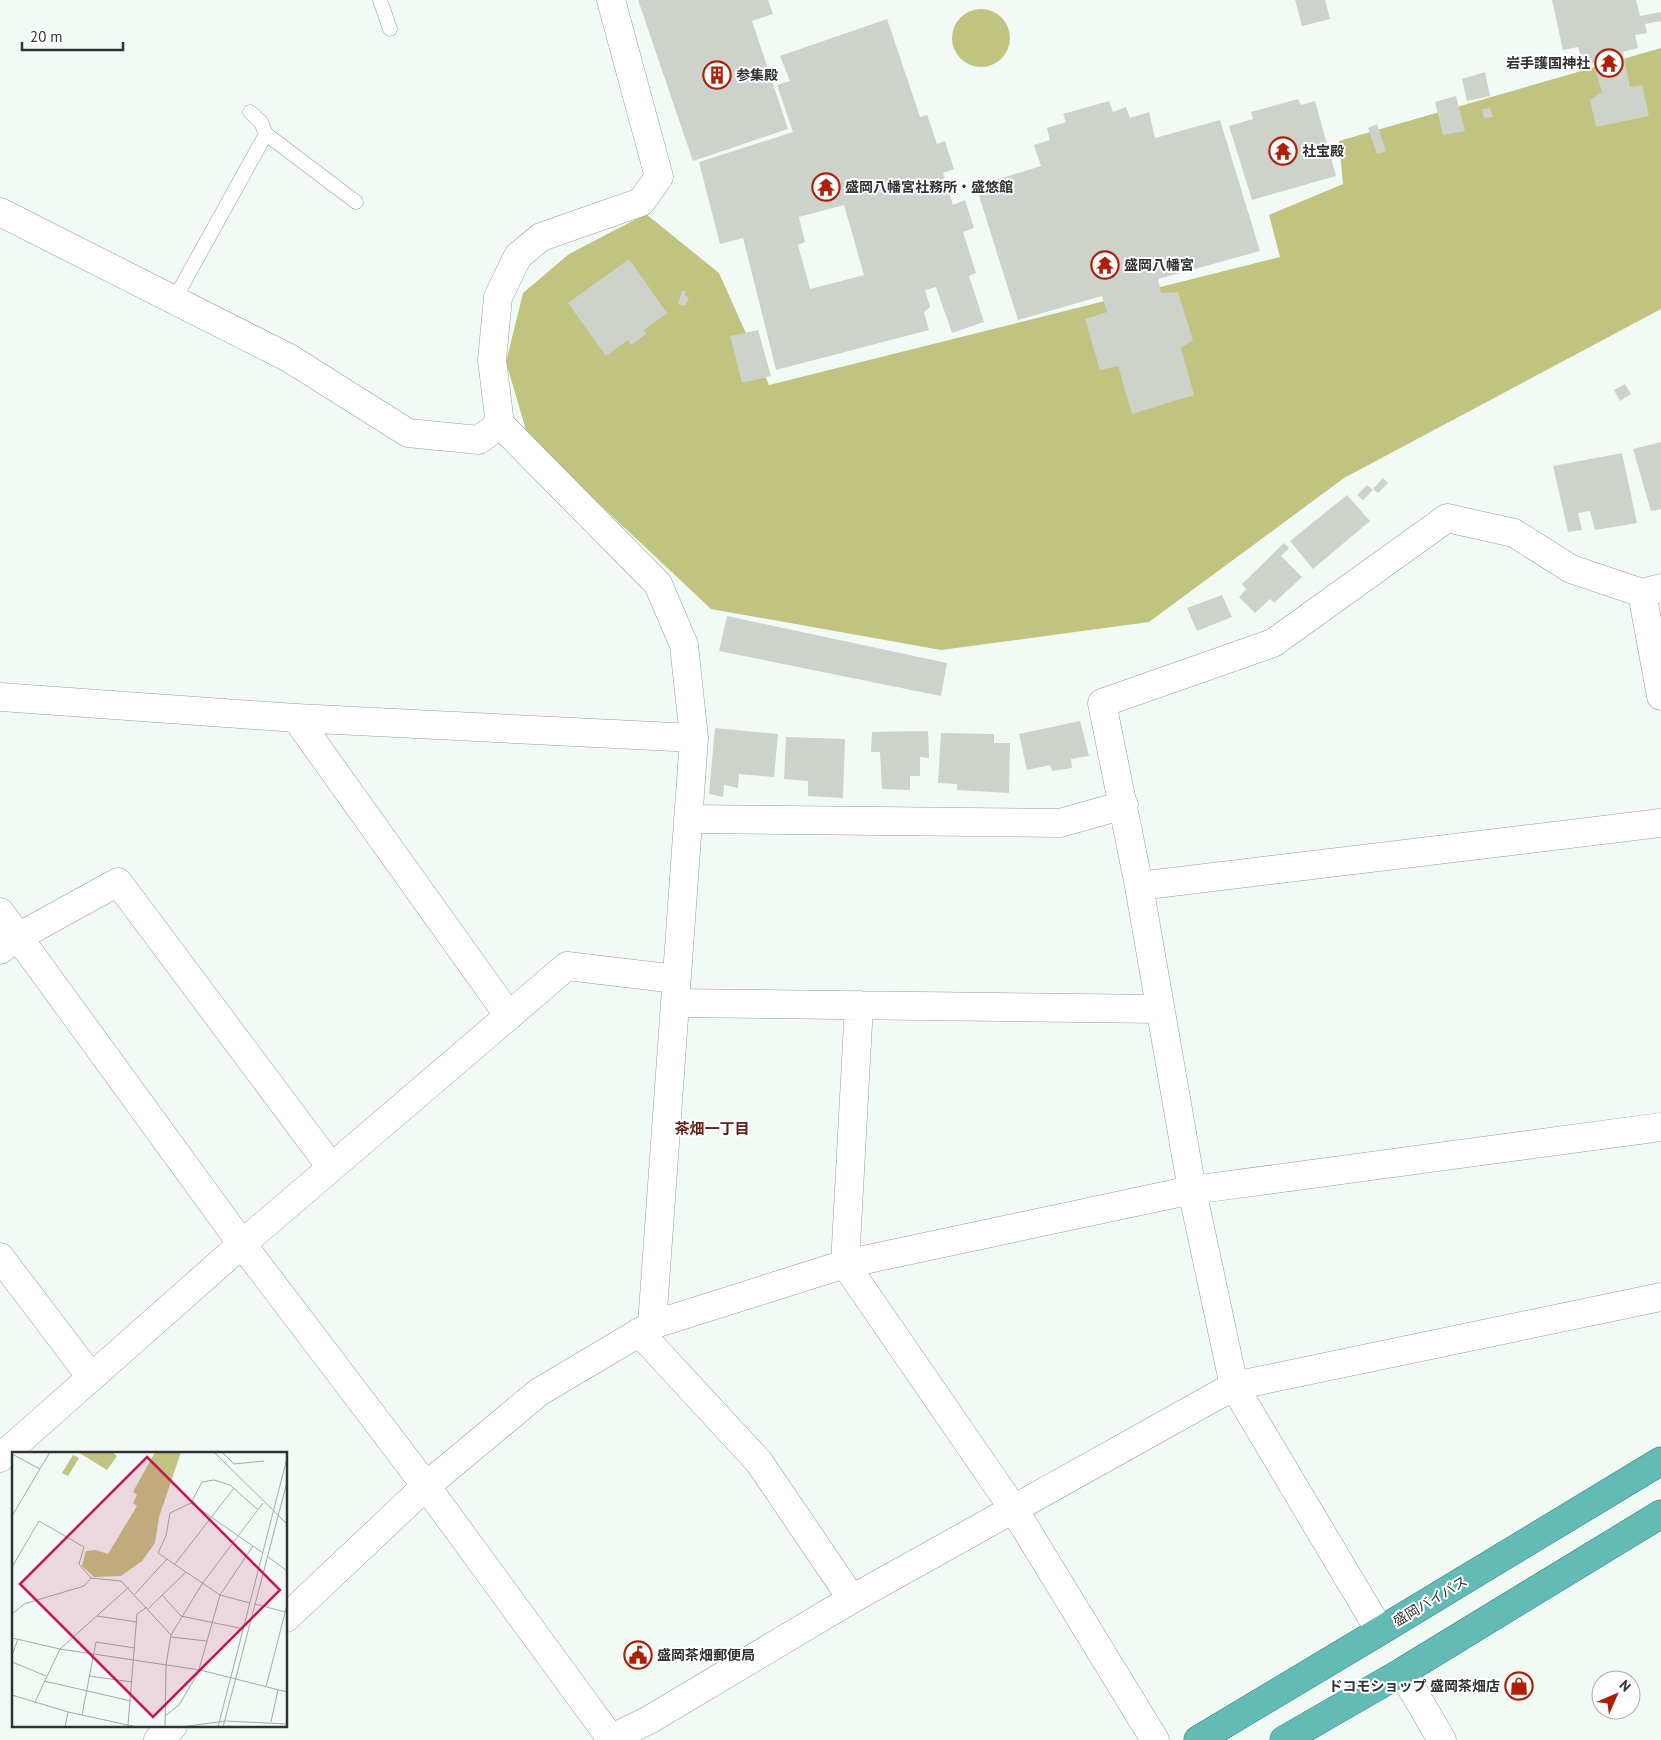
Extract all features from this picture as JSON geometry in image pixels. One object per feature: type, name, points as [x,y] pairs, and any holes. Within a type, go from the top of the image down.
[{"type":"highway","name":"盛岡バイパス","points":[[1198,1740],[1661,1461]]},
{"type":"highway","points":[[1284,1740],[1402,1672],[1661,1514]]},
{"type":"street","points":[[611,0],[659,177],[641,202],[541,237],[518,256],[498,297],[492,360],[500,424],[658,584],[684,644],[694,738],[676,991],[646,1328],[759,1462],[852,1599]]},
{"type":"street","points":[[0,212],[289,358],[408,433],[479,440],[500,424]]},
{"type":"street","points":[[1380,1631],[1234,1386],[1192,1190],[1139,886],[1102,703],[1272,643],[1447,518],[1514,533],[1571,569],[1652,591],[1661,696]]},
{"type":"street","points":[[0,697],[296,718],[694,738]]},
{"type":"street","points":[[296,718],[509,1016]]},
{"type":"street","points":[[688,819],[1060,823],[1124,805]]},
{"type":"street","points":[[1139,886],[1661,823]]},
{"type":"street","points":[[9,944],[118,882],[331,1167]]},
{"type":"street","points":[[0,912],[9,944],[242,1244],[426,1486],[610,1740],[649,1720],[852,1599],[1234,1386],[1661,1297]]},
{"type":"street","points":[[0,1458],[242,1244],[567,966],[676,991],[859,1005],[1160,1008]]},
{"type":"street","points":[[859,1005],[845,1264],[1013,1508],[1155,1740]]},
{"type":"street","points":[[288,1616],[426,1486],[539,1392],[646,1328],[845,1264],[1192,1190],[1661,1127]]},
{"type":"street","points":[[0,1257],[91,1377]]},
{"type":"street","points":[[1402,1672],[1442,1740]]},
{"type":"street","points":[[158,1740],[171,1728]]},
{"type":"lane","points":[[380,0],[390,29]]},
{"type":"lane","points":[[250,112],[261,122],[266,134],[356,202]]},
{"type":"lane","points":[[174,300],[266,134]]},
{"type":"green space","points":[[975,9],[987,9],[1002,17],[1010,32],[1010,44],[1002,59],[987,67],[975,67],[960,59],[952,44],[952,32],[960,17]]},
{"type":"green space","points":[[1661,48],[1661,309],[1344,478],[1149,622],[941,650],[711,609],[528,437],[506,362],[523,293],[569,254],[646,214],[719,273],[769,385],[1280,257],[1269,215],[1343,184],[1339,141]]},
{"type":"building","name":"参集殿","points":[[638,0],[768,0],[773,14],[752,21],[788,129],[693,161]]},
{"type":"building","points":[[1295,0],[1325,0],[1330,19],[1302,26]]},
{"type":"building","name":"岩手護国神社","points":[[1552,0],[1636,0],[1640,16],[1661,12],[1661,21],[1645,24],[1647,33],[1635,35],[1638,48],[1623,52],[1630,87],[1642,85],[1649,116],[1596,127],[1590,100],[1602,92],[1593,62],[1583,64],[1578,47],[1563,50]]},
{"type":"building","name":"盛岡八幡宮社務所・盛悠館","points":[[887,19],[920,117],[927,115],[937,144],[945,141],[954,169],[943,173],[953,205],[965,200],[974,228],[963,232],[976,273],[969,276],[984,322],[952,333],[936,287],[925,290],[930,307],[924,312],[929,330],[776,370],[743,238],[720,244],[699,162],[793,132],[777,85],[790,81],[780,56]],"holes":[[[844,205],[864,275],[810,289],[798,245],[805,242],[799,217]]]},
{"type":"building","points":[[1485,72],[1490,96],[1467,101],[1462,79]]},
{"type":"building","points":[[1456,96],[1465,131],[1443,135],[1435,102]]},
{"type":"building","name":"社宝殿","points":[[1298,99],[1301,105],[1315,101],[1336,176],[1252,200],[1229,126],[1253,119],[1251,112]]},
{"type":"building","name":"盛岡八幡宮","points":[[1109,101],[1113,112],[1126,107],[1130,118],[1149,112],[1155,138],[1220,120],[1260,251],[1158,279],[1161,293],[1178,292],[1193,340],[1181,348],[1194,395],[1132,414],[1118,366],[1100,370],[1085,319],[1107,312],[1102,296],[1018,320],[976,186],[1041,166],[1034,145],[1050,140],[1047,128],[1066,122],[1063,114]]},
{"type":"building","points":[[1490,108],[1493,117],[1484,118],[1482,109]]},
{"type":"building","points":[[1377,124],[1386,151],[1377,154],[1368,128]]},
{"type":"building","points":[[629,259],[667,313],[644,330],[646,334],[631,345],[628,340],[606,356],[568,303]]},
{"type":"building","points":[[682,291],[686,291],[685,295],[689,298],[685,306],[678,304]]},
{"type":"building","points":[[758,330],[771,376],[742,383],[730,336]]},
{"type":"building","points":[[1625,384],[1631,394],[1620,401],[1614,390]]},
{"type":"building","points":[[1661,442],[1661,509],[1651,511],[1633,449]]},
{"type":"building","points":[[1622,453],[1637,523],[1595,530],[1590,511],[1578,513],[1582,530],[1568,532],[1553,466]]},
{"type":"building","points":[[1383,478],[1388,483],[1378,493],[1373,489]]},
{"type":"building","points":[[1367,485],[1373,490],[1363,500],[1357,495]]},
{"type":"building","points":[[1347,495],[1370,521],[1313,569],[1290,541]]},
{"type":"building","points":[[1284,543],[1289,548],[1281,556],[1302,577],[1274,603],[1270,599],[1255,613],[1239,597],[1246,589],[1242,584]]},
{"type":"building","points":[[1222,595],[1232,617],[1197,631],[1187,608]]},
{"type":"building","points":[[727,616],[947,663],[941,696],[719,651]]},
{"type":"building","points":[[1080,721],[1089,756],[1071,759],[1072,768],[1052,771],[1050,765],[1027,770],[1019,734]]},
{"type":"building","points":[[715,728],[778,734],[774,777],[739,774],[738,788],[724,785],[723,797],[709,794]]},
{"type":"building","points":[[928,731],[929,758],[920,757],[920,776],[910,776],[910,790],[882,789],[880,752],[871,752],[872,732]]},
{"type":"building","points":[[941,733],[994,734],[994,743],[1010,743],[1009,793],[957,790],[957,784],[938,783]]},
{"type":"building","points":[[786,737],[845,739],[843,798],[808,796],[808,781],[784,779]]},
{"type":"place","name":"岩手護国神社","points":[[1609,63]]},
{"type":"place","name":"参集殿","points":[[717,75]]},
{"type":"place","name":"社宝殿","points":[[1283,151]]},
{"type":"place","name":"盛岡八幡宮社務所・盛悠館","points":[[826,187]]},
{"type":"place","name":"盛岡八幡宮","points":[[1105,265]]},
{"type":"place","name":"盛岡茶畑郵便局","points":[[638,1655]]},
{"type":"place","name":"ドコモショップ 盛岡茶畑店","points":[[1519,1686]]},
{"type":"district","name":"茶畑一丁目","points":[[712,1129]]}]
